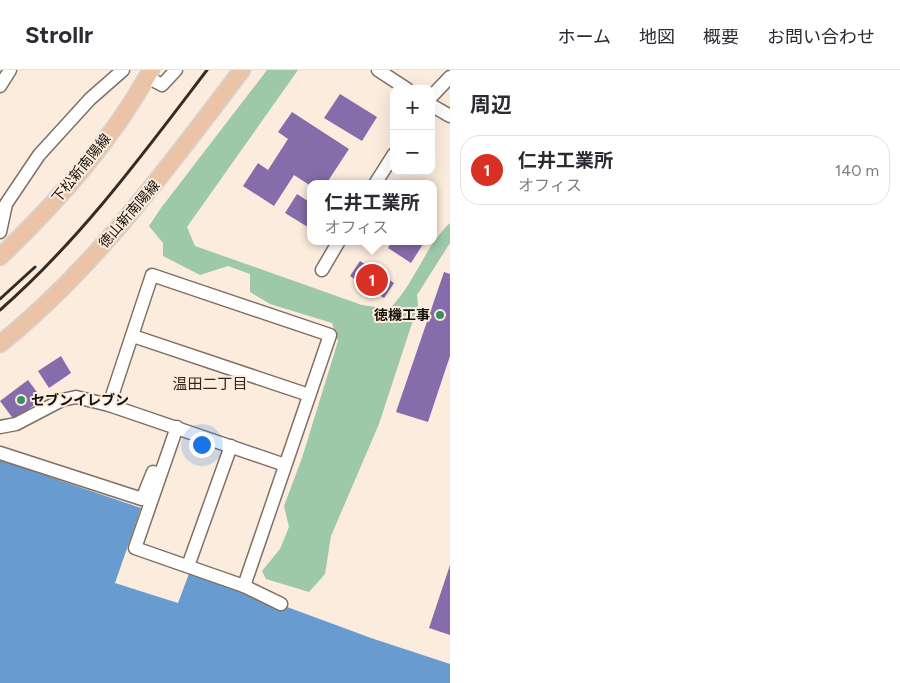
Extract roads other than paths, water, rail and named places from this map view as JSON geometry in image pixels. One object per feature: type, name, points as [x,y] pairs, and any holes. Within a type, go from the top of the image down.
[{"type":"main road","name":"徳山新南陽線","points":[[0,344],[65,285],[113,234],[164,174],[242,70]]},
{"type":"main road","name":"下松新南陽線","points":[[0,257],[75,180],[108,136],[149,74]]},
{"type":"street","points":[[0,86],[10,70]]},
{"type":"street","points":[[0,232],[6,204],[39,155],[90,99],[123,70]]},
{"type":"street","points":[[149,74],[162,85],[176,70]]},
{"type":"street","points":[[378,70],[401,85]]},
{"type":"street","points":[[435,93],[450,77]]},
{"type":"street","points":[[435,107],[450,116]]},
{"type":"street","points":[[378,180],[390,160]]},
{"type":"street","points":[[322,270],[338,245]]},
{"type":"street","points":[[109,405],[152,275],[330,335],[244,586]]},
{"type":"street","points":[[133,336],[309,395]]},
{"type":"street","points":[[0,427],[16,424],[62,400],[76,397],[109,405],[177,427],[285,465]]},
{"type":"street","points":[[177,427],[135,548],[244,586],[281,604]]},
{"type":"street","points":[[188,566],[231,446]]},
{"type":"street","points":[[0,453],[142,499],[152,472],[160,474]]},
{"type":"water","points":[[0,460],[141,508],[115,583],[178,603],[190,571],[371,638],[450,664],[450,683],[0,683]]},
{"type":"railway","points":[[0,310],[57,255],[110,195],[207,70]]},
{"type":"railway","points":[[0,299],[35,267]]},
{"type":"place","name":"仁井工業所","points":[[372,280]]},
{"type":"place","name":"徳機工事","points":[[440,315]]},
{"type":"place","name":"セブンイレブン","points":[[21,400]]},
{"type":"district","name":"温田二丁目","points":[[210,384]]}]
